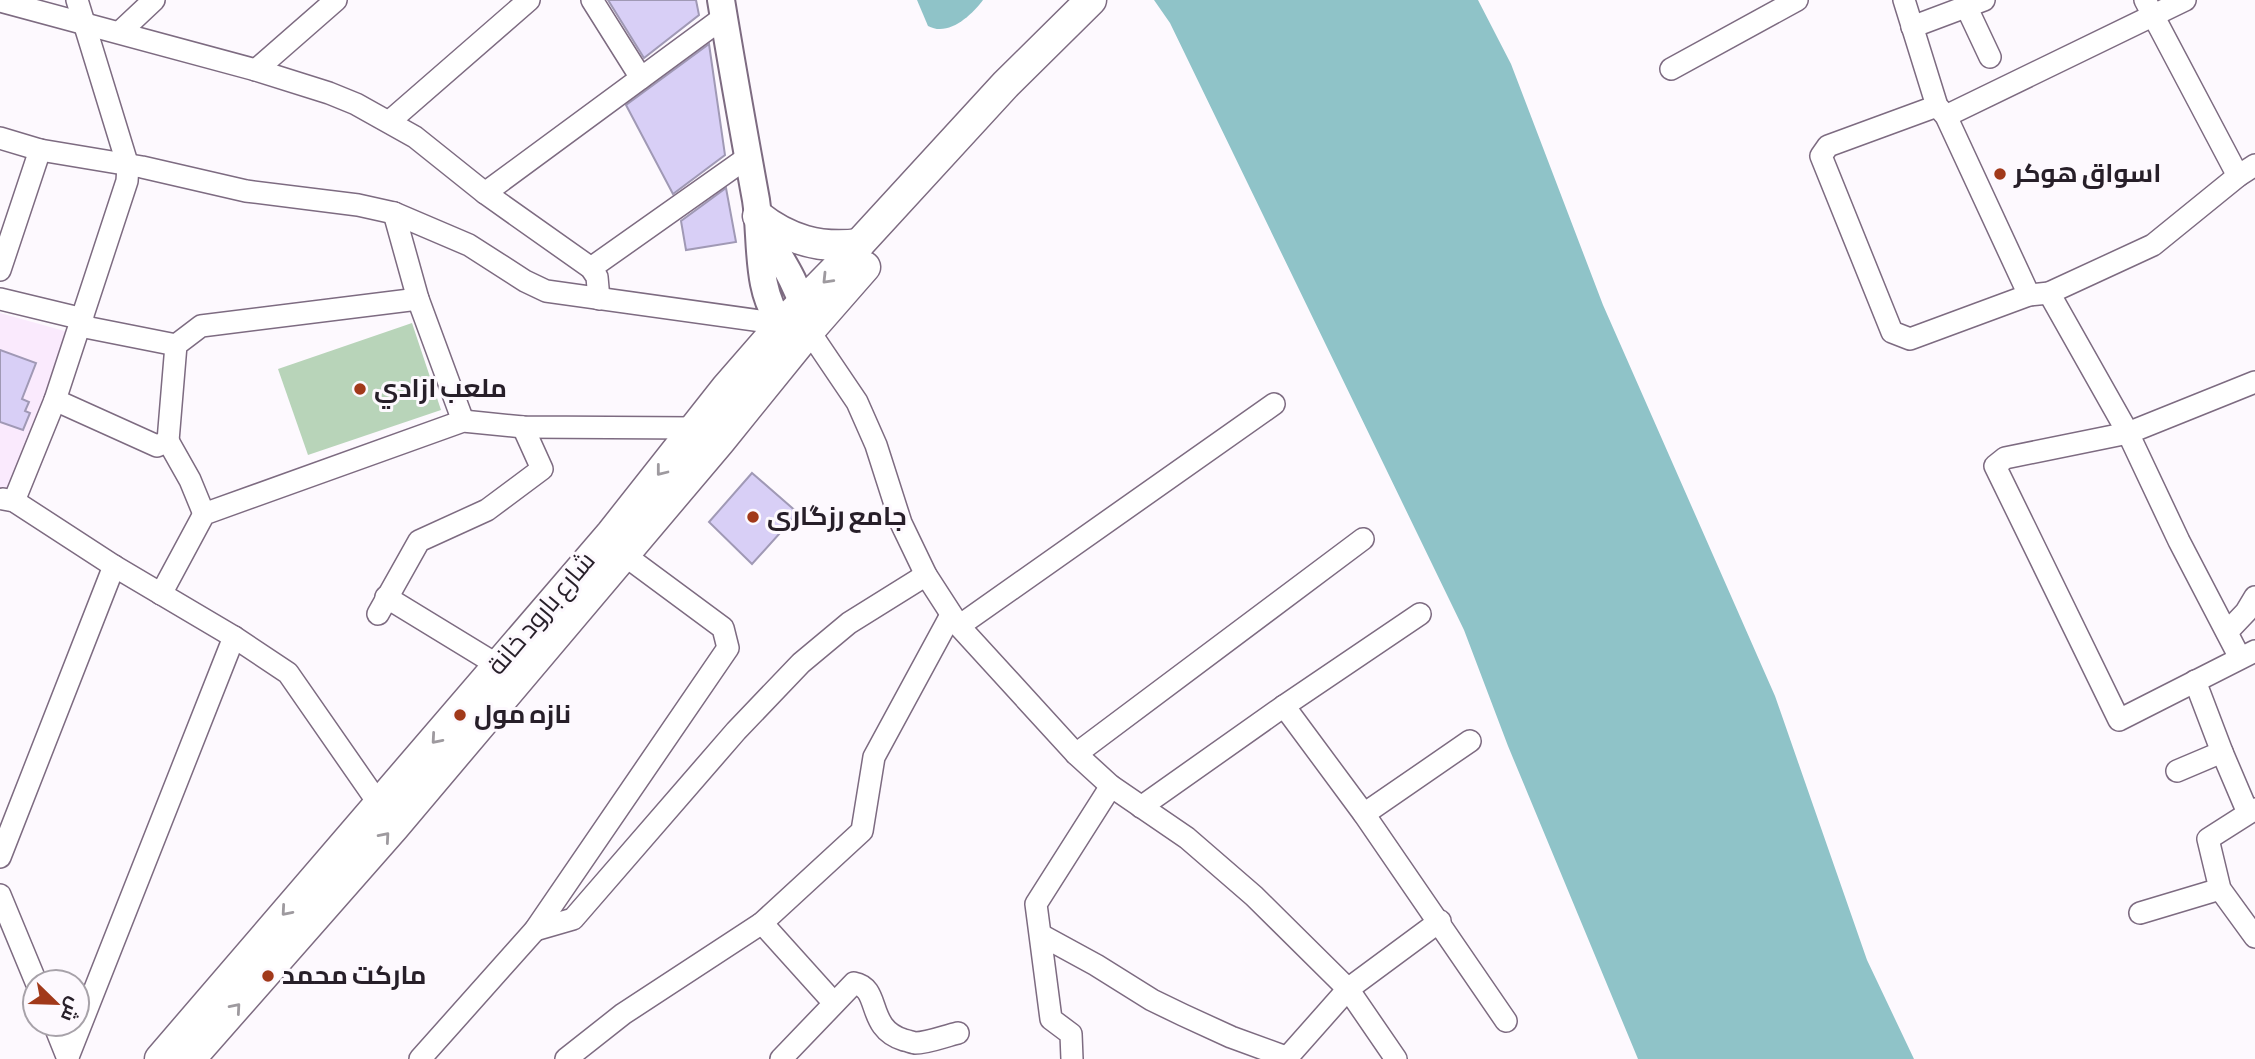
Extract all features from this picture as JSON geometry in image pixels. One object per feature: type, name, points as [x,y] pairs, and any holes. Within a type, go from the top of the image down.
[{"type":"main road","points":[[798,320],[1091,0]]},
{"type":"main road","points":[[798,320],[859,244],[1011,90],[1113,0]]},
{"type":"main road","points":[[759,220],[805,242],[832,246],[859,244]]},
{"type":"main road","name":"شارع بارود خانة","points":[[195,1041],[379,804],[611,534],[695,428],[789,354],[798,320]]},
{"type":"main road","name":"شارع بارود خانة","points":[[160,1059],[195,1041],[394,827],[623,554],[738,396],[798,320]]},
{"type":"street","points":[[77,0],[128,166],[127,181],[55,400],[7,500],[234,637],[288,673],[379,804]]},
{"type":"street","points":[[120,32],[154,0]]},
{"type":"street","points":[[256,70],[336,0]]},
{"type":"street","points":[[390,121],[529,0]]},
{"type":"street","points":[[592,0],[640,78]]},
{"type":"street","points":[[1671,69],[1797,0]]},
{"type":"street","points":[[1904,0],[1941,111],[2039,294],[2128,433],[2179,541],[2227,632],[2248,654],[2119,720],[1995,466],[2005,458],[2128,433],[2255,382]]},
{"type":"street","points":[[2149,9],[2246,171],[2153,245],[2039,294],[1909,339],[1892,332],[1822,156],[1828,145],[1941,111],[2149,9],[2185,0]]},
{"type":"street","points":[[0,1],[256,70],[329,93],[390,121],[591,268],[597,277],[599,299]]},
{"type":"street","points":[[1912,27],[1975,3],[1990,57]]},
{"type":"street","points":[[485,193],[640,78],[723,8]]},
{"type":"street","points":[[723,8],[771,308],[798,320],[845,382],[863,413],[876,445],[901,523],[926,575],[955,621],[1076,754],[1111,786],[1214,860],[1254,895],[1348,989],[1396,1059]]},
{"type":"street","points":[[0,138],[40,150],[142,167],[246,191],[358,205],[394,213],[469,245],[546,291],[798,320]]},
{"type":"street","points":[[0,270],[40,150]]},
{"type":"street","points":[[591,268],[748,157]]},
{"type":"street","points":[[394,213],[418,299],[463,421]]},
{"type":"street","points":[[0,299],[176,345]]},
{"type":"street","points":[[204,514],[190,480],[168,442],[176,345],[201,326],[418,299]]},
{"type":"street","points":[[55,400],[157,446],[168,442]]},
{"type":"street","points":[[566,1059],[623,1014],[762,923],[862,831],[874,757],[955,621],[1274,404]]},
{"type":"street","points":[[162,594],[204,514],[463,421],[523,427],[695,428]]},
{"type":"street","points":[[499,666],[382,605],[419,541],[487,510],[542,469],[523,427]]},
{"type":"street","points":[[1076,754],[1363,539]]},
{"type":"street","points":[[420,1059],[535,930],[728,648],[723,628],[623,554]]},
{"type":"street","points":[[0,857],[114,566]]},
{"type":"street","points":[[535,930],[573,919],[756,709],[816,648],[849,623],[926,575]]},
{"type":"street","points":[[2227,632],[2246,612],[2255,597]]},
{"type":"street","points":[[1142,807],[1420,614]]},
{"type":"street","points":[[68,1058],[234,637]]},
{"type":"street","points":[[2195,681],[2222,752],[2252,811],[2208,839],[2220,889],[2255,937]]},
{"type":"street","points":[[1284,706],[1440,921],[1506,1021]]},
{"type":"street","points":[[1364,814],[1470,741]]},
{"type":"street","points":[[2177,771],[2222,752]]},
{"type":"street","points":[[1072,1059],[1071,1034],[1051,1019],[1036,904],[1111,786]]},
{"type":"street","points":[[2140,913],[2220,889]]},
{"type":"street","points":[[0,895],[30,968]]},
{"type":"street","points":[[1041,935],[1172,1010],[1286,1058],[1348,989],[1440,921]]},
{"type":"street","points":[[762,923],[834,1003]]},
{"type":"street","points":[[790,1056],[854,983],[863,985],[869,991],[881,1025],[894,1037],[915,1043],[958,1033]]},
{"type":"street","points":[[60,1038],[68,1058]]},
{"type":"shaded area","points":[[0,313],[68,332],[14,494],[0,491]]},
{"type":"green space","name":"ملعب ازادي","points":[[412,323],[441,410],[308,455],[278,369]]},
{"type":"water","points":[[917,0],[983,0],[958,23],[936,29],[928,26]]},
{"type":"water","points":[[1154,0],[1478,0],[1511,64],[1603,305],[1775,696],[1867,960],[1914,1059],[1638,1059],[1508,746],[1464,630],[1170,23]]},
{"type":"building","points":[[608,0],[696,0],[699,15],[644,58]]},
{"type":"building","points":[[709,44],[725,155],[673,194],[626,105]]},
{"type":"building","points":[[726,188],[736,242],[686,250],[681,221]]},
{"type":"building","points":[[0,350],[36,363],[22,399],[29,402],[25,411],[30,413],[23,430],[0,422]]},
{"type":"building","name":"جامع رزگاری","points":[[752,473],[798,513],[752,564],[709,522]]},
{"type":"place","name":"اسواق هوكر","points":[[2000,174]]},
{"type":"place","name":"ملعب ازادي","points":[[360,389]]},
{"type":"place","name":"جامع رزگاری","points":[[753,517]]},
{"type":"place","name":"نازه مول","points":[[460,715]]},
{"type":"place","name":"ماركت محمد","points":[[268,976]]}]
